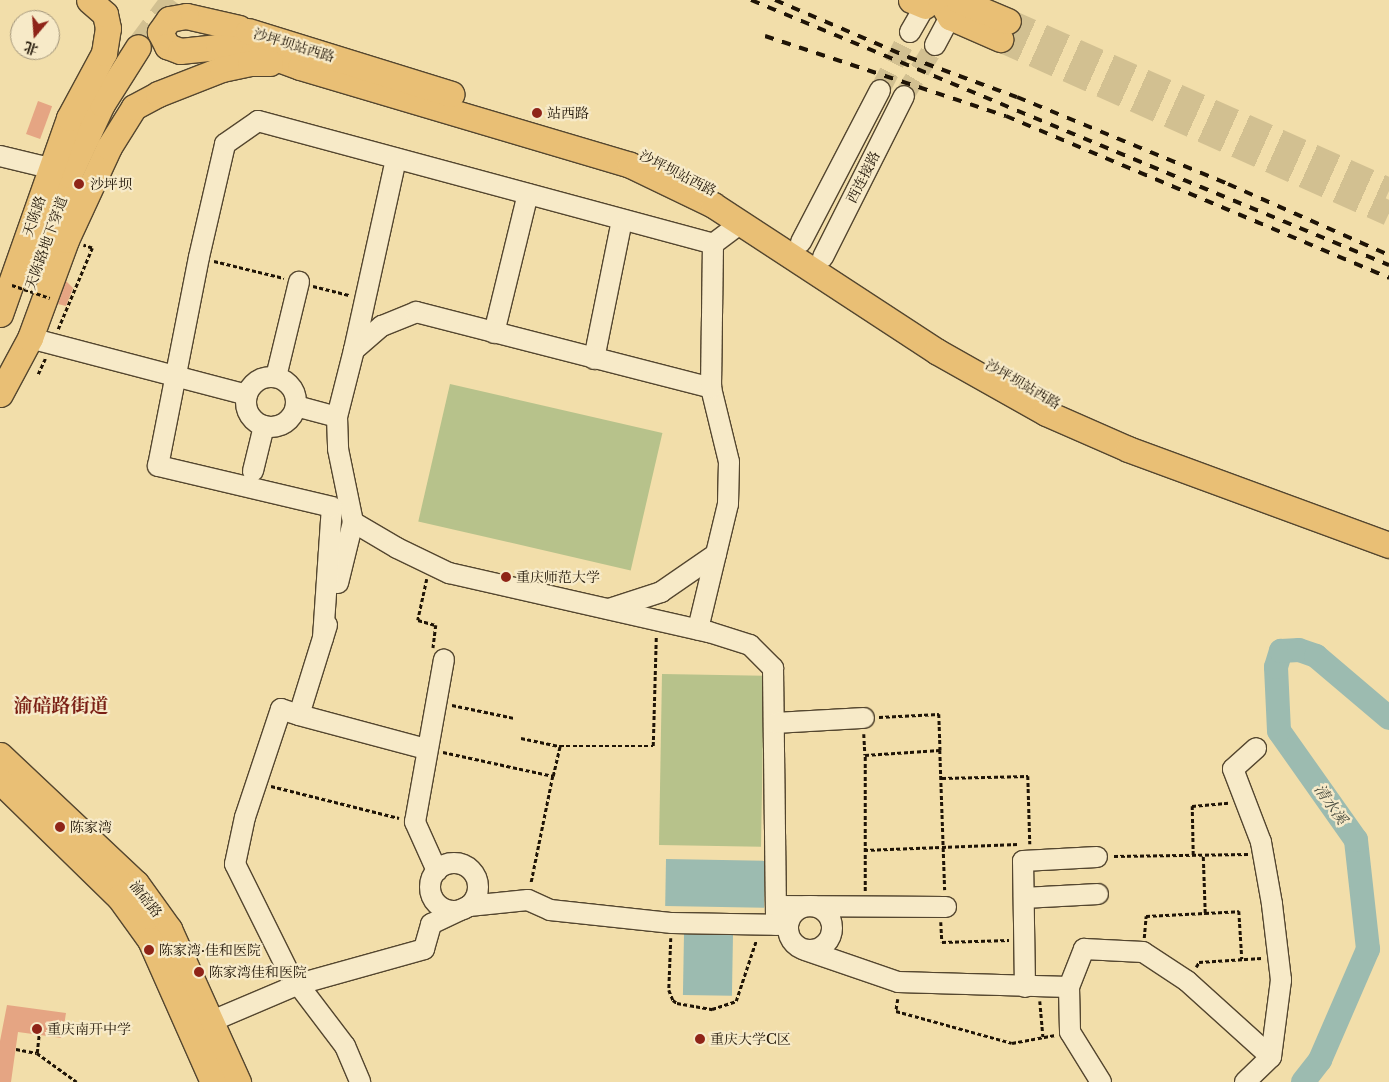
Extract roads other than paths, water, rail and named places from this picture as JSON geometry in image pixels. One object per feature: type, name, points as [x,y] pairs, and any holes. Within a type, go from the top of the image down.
[{"type":"main road","name":"天陈路","points":[[0,314],[69,118],[104,53],[108,28],[105,14],[89,0]]},
{"type":"main road","name":"沙坪坝站西路","points":[[180,0],[239,28],[637,152],[719,194],[801,242],[941,337],[1055,402],[1128,449]]},
{"type":"main road","points":[[941,4],[1004,30]]},
{"type":"main road","points":[[239,28],[186,16],[169,19],[160,32],[167,46],[180,51],[241,48],[300,67]]},
{"type":"main road","name":"天陈路地下穿道","points":[[0,362],[51,232],[69,175],[102,104],[138,47]]},
{"type":"main road","points":[[0,394],[41,341],[66,240],[109,148],[134,107],[158,94],[222,69],[265,62],[300,67]]},
{"type":"main road","name":"沙坪坝站西路","points":[[300,67],[630,166],[713,205],[936,351],[1046,413],[1128,449],[1389,545]]},
{"type":"main road","name":"渝碚路","points":[[0,755],[136,883],[169,929],[238,1082]]},
{"type":"main road","name":"渝碚路","points":[[0,781],[118,897],[150,940],[213,1082]]},
{"type":"street","points":[[910,32],[941,4]]},
{"type":"street","points":[[935,45],[941,4]]},
{"type":"street","name":"西连接路","points":[[801,242],[880,90]]},
{"type":"street","name":"西连接路","points":[[823,257],[904,96]]},
{"type":"street","points":[[323,638],[332,507],[158,466],[173,377],[225,144],[258,121],[396,160],[713,244]]},
{"type":"street","points":[[0,156],[50,168]]},
{"type":"street","points":[[299,715],[323,638],[353,522],[338,449],[337,417],[354,350],[396,160]]},
{"type":"street","points":[[494,333],[528,194]]},
{"type":"street","points":[[594,359],[622,220]]},
{"type":"street","points":[[713,244],[741,223]]},
{"type":"street","points":[[698,629],[728,504],[729,462],[711,388],[713,244]]},
{"type":"street","points":[[276,377],[299,282]]},
{"type":"street","points":[[354,350],[382,326],[416,312],[711,388]]},
{"type":"street","points":[[41,341],[247,395]]},
{"type":"street","points":[[276,377],[288,383],[295,393],[296,406],[290,418],[278,426],[264,426],[250,414],[247,395],[258,381],[276,377]]},
{"type":"street","points":[[296,406],[337,417]]},
{"type":"street","points":[[253,471],[264,426]]},
{"type":"street","points":[[353,522],[449,573],[698,629],[750,645],[773,668],[776,723],[775,920],[793,943],[805,950],[901,982],[1032,987],[1069,986]]},
{"type":"street","points":[[609,609],[661,592],[716,554]]},
{"type":"street","points":[[437,871],[415,822],[426,749],[444,660]]},
{"type":"street","points":[[360,1082],[345,1046],[288,971],[235,864],[256,783],[280,709],[426,749]]},
{"type":"street","points":[[776,723],[864,718]]},
{"type":"street","points":[[1245,1082],[1271,1057],[1281,980],[1263,854],[1233,769],[1256,748]]},
{"type":"street","points":[[1032,987],[1024,939],[1023,861],[1097,857]]},
{"type":"street","points":[[212,1022],[299,984],[424,949],[431,924],[469,906],[478,894],[477,878],[473,871],[466,866],[451,863],[437,871],[430,885],[435,901],[448,910],[469,906],[528,900],[550,910],[672,923],[775,920],[808,906],[946,906]]},
{"type":"street","points":[[1024,898],[1098,894]]},
{"type":"street","points":[[805,950],[819,949],[832,934],[827,914],[808,906]]},
{"type":"street","points":[[1101,1082],[1070,1032],[1069,986],[1084,948],[1143,952],[1187,981],[1271,1057]]},
{"type":"water","points":[[666,859],[765,861],[764,908],[665,906]]},
{"type":"water","points":[[684,934],[733,935],[732,996],[683,995]]},
{"type":"waterway","name":"清水溪","points":[[1303,1082],[1320,1060],[1368,949],[1356,840],[1279,731],[1276,667],[1281,651],[1299,650],[1316,656],[1389,718]]},
{"type":"tunnel","points":[[138,47],[173,0]]},
{"type":"tunnel","points":[[1008,21],[1389,190]]},
{"type":"tunnel","points":[[880,90],[910,32]]},
{"type":"tunnel","points":[[1000,39],[1389,213]]},
{"type":"tunnel","points":[[904,96],[935,45]]},
{"type":"railway","points":[[751,0],[1389,265]]},
{"type":"railway","points":[[775,0],[908,57],[1017,97],[1228,184],[1389,255]]},
{"type":"railway","points":[[765,36],[1006,116],[1389,278]]},
{"type":"place","name":"站西路","points":[[537,113]]},
{"type":"place","name":"沙坪坝","points":[[79,184]]},
{"type":"place","name":"重庆师范大学","points":[[506,577]]},
{"type":"place","name":"陈家湾","points":[[60,827]]},
{"type":"place","name":"陈家湾·佳和医院","points":[[149,950]]},
{"type":"place","name":"陈家湾佳和医院","points":[[199,972]]},
{"type":"place","name":"重庆南开中学","points":[[37,1029]]},
{"type":"place","name":"重庆大学C区","points":[[700,1039]]},
{"type":"district","name":"渝碚路街道","points":[[61,706]]}]
